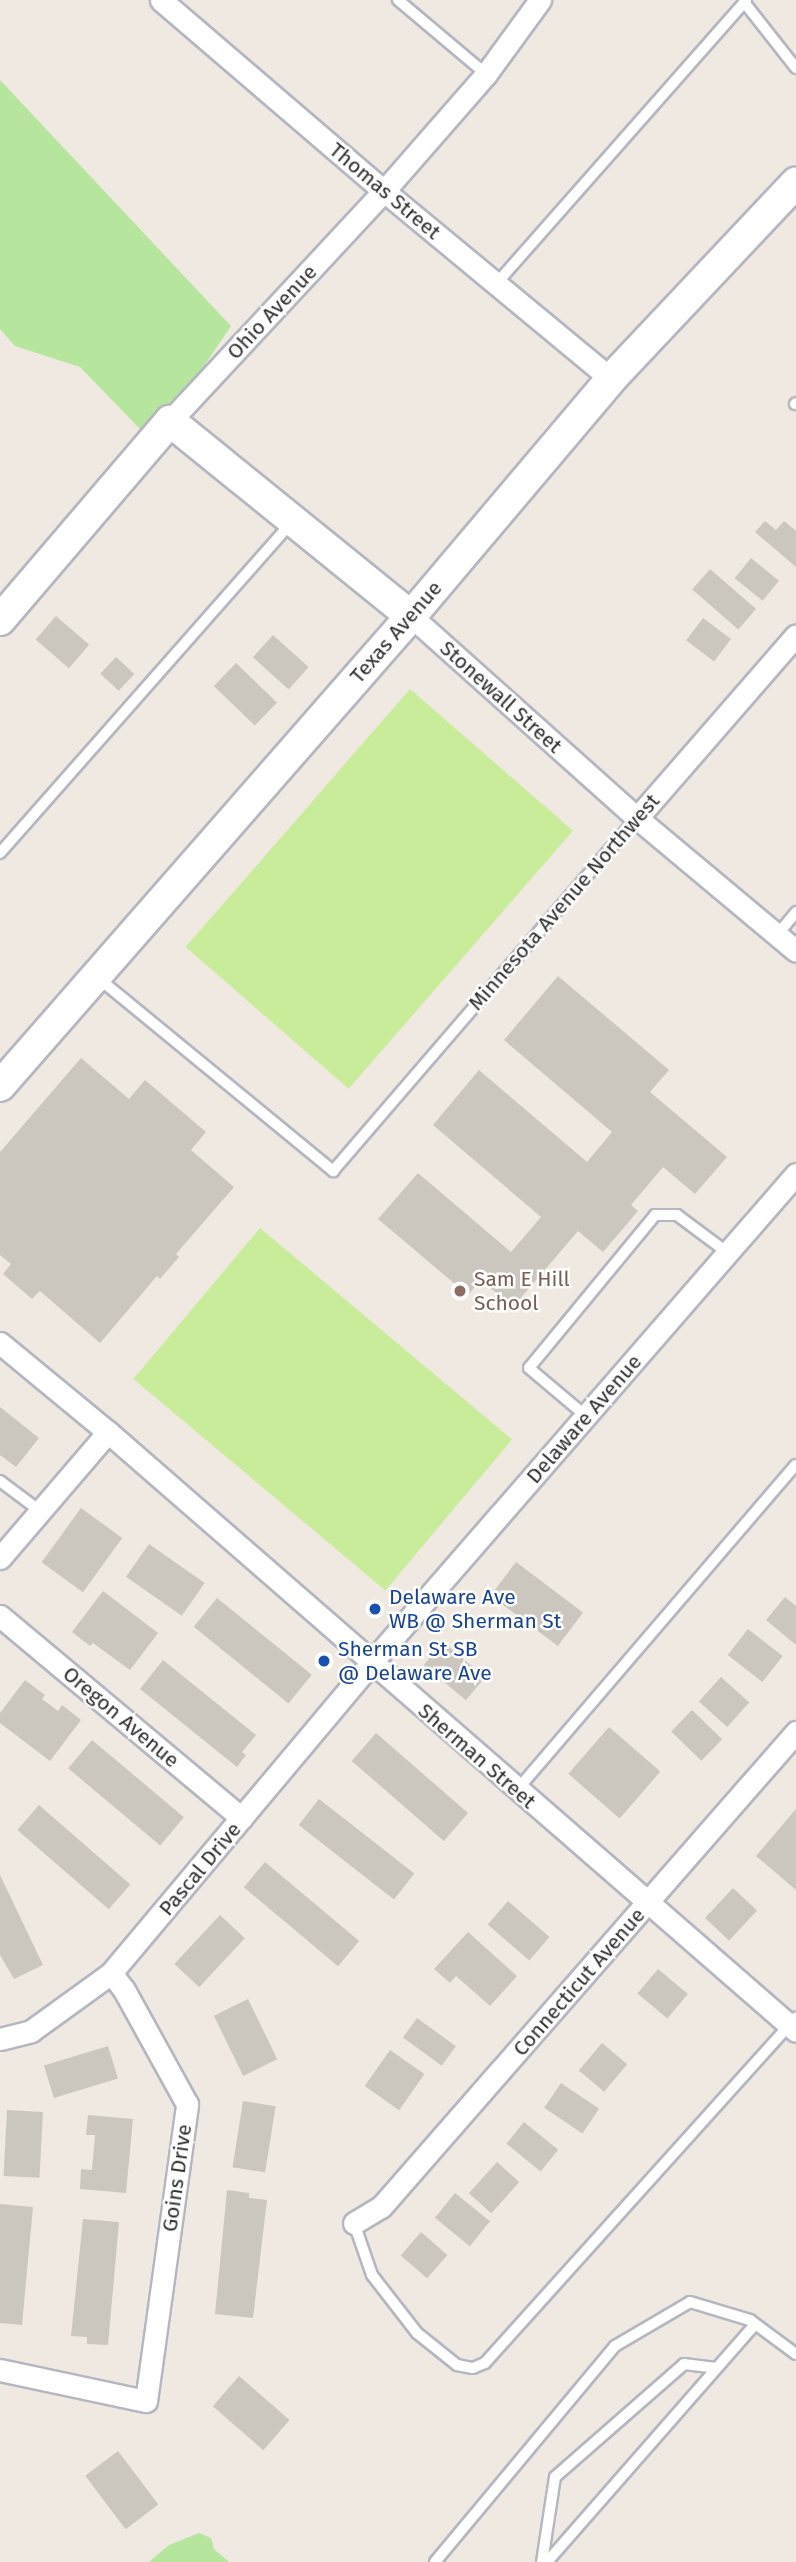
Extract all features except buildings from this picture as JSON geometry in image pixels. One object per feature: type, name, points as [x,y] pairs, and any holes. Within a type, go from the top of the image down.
[{"type":"street","name":"Thomas Street","points":[[161,0],[384,191],[611,379]]},
{"type":"street","name":"Ohio Avenue","points":[[0,620],[170,421],[384,191],[486,74],[540,0]]},
{"type":"street","name":"Texas Avenue","points":[[0,1086],[411,616],[611,379],[796,183]]},
{"type":"street","name":"Stonewall Street","points":[[170,421],[411,616],[637,818],[796,951]]},
{"type":"street","name":"Minnesota Avenue Northwest","points":[[637,818],[796,635]]},
{"type":"street","name":"Delaware Avenue","points":[[372,1663],[796,1174]]},
{"type":"street","name":"Sherman Street","points":[[0,1343],[108,1432],[648,1905],[794,2024]]},
{"type":"street","points":[[0,1558],[108,1432]]},
{"type":"street","name":"Oregon Avenue","points":[[0,1616],[242,1818]]},
{"type":"street","name":"Pascal Drive","points":[[0,2039],[31,2031],[111,1973],[372,1663]]},
{"type":"street","name":"Connecticut Avenue","points":[[354,2223],[381,2207],[648,1905],[796,1732]]},
{"type":"street","name":"Goins Drive","points":[[0,2370],[146,2401],[187,2104],[124,1990],[111,1973]]},
{"type":"lane","points":[[398,0],[486,74]]},
{"type":"lane","points":[[496,284],[745,1],[796,68]]},
{"type":"lane","points":[[0,853],[292,521]]},
{"type":"lane","name":"Minnesota Avenue Northwest","points":[[95,975],[107,988],[333,1171],[637,818]]},
{"type":"lane","points":[[777,935],[796,912]]},
{"type":"lane","points":[[587,1417],[529,1368],[655,1214],[677,1214],[728,1253]]},
{"type":"lane","points":[[517,1790],[796,1465]]},
{"type":"lane","points":[[0,1480],[40,1511]]},
{"type":"lane","points":[[354,2223],[372,2274],[417,2333],[457,2365],[473,2368],[485,2363],[794,2024]]},
{"type":"lane","points":[[435,2562],[615,2346],[690,2302],[755,2324],[796,2354]]},
{"type":"lane","points":[[545,2562],[755,2324]]},
{"type":"lane","points":[[545,2562],[555,2477],[684,2364],[716,2368]]},
{"type":"green space","points":[[0,80],[231,326],[206,363],[163,415],[140,429],[80,367],[15,346],[0,329]]},
{"type":"green space","points":[[410,689],[573,831],[349,1089],[186,947]]},
{"type":"green space","points":[[260,1228],[512,1439],[385,1590],[133,1379]]},
{"type":"green space","points":[[199,2533],[211,2538],[214,2549],[229,2562],[149,2562],[169,2545]]},
{"type":"place","name":"Sam E Hill School","points":[[460,1291]]},
{"type":"place","name":"Delaware Ave WB @ Sherman St","points":[[375,1609]]},
{"type":"place","name":"Sherman St SB @ Delaware Ave","points":[[324,1661]]}]
